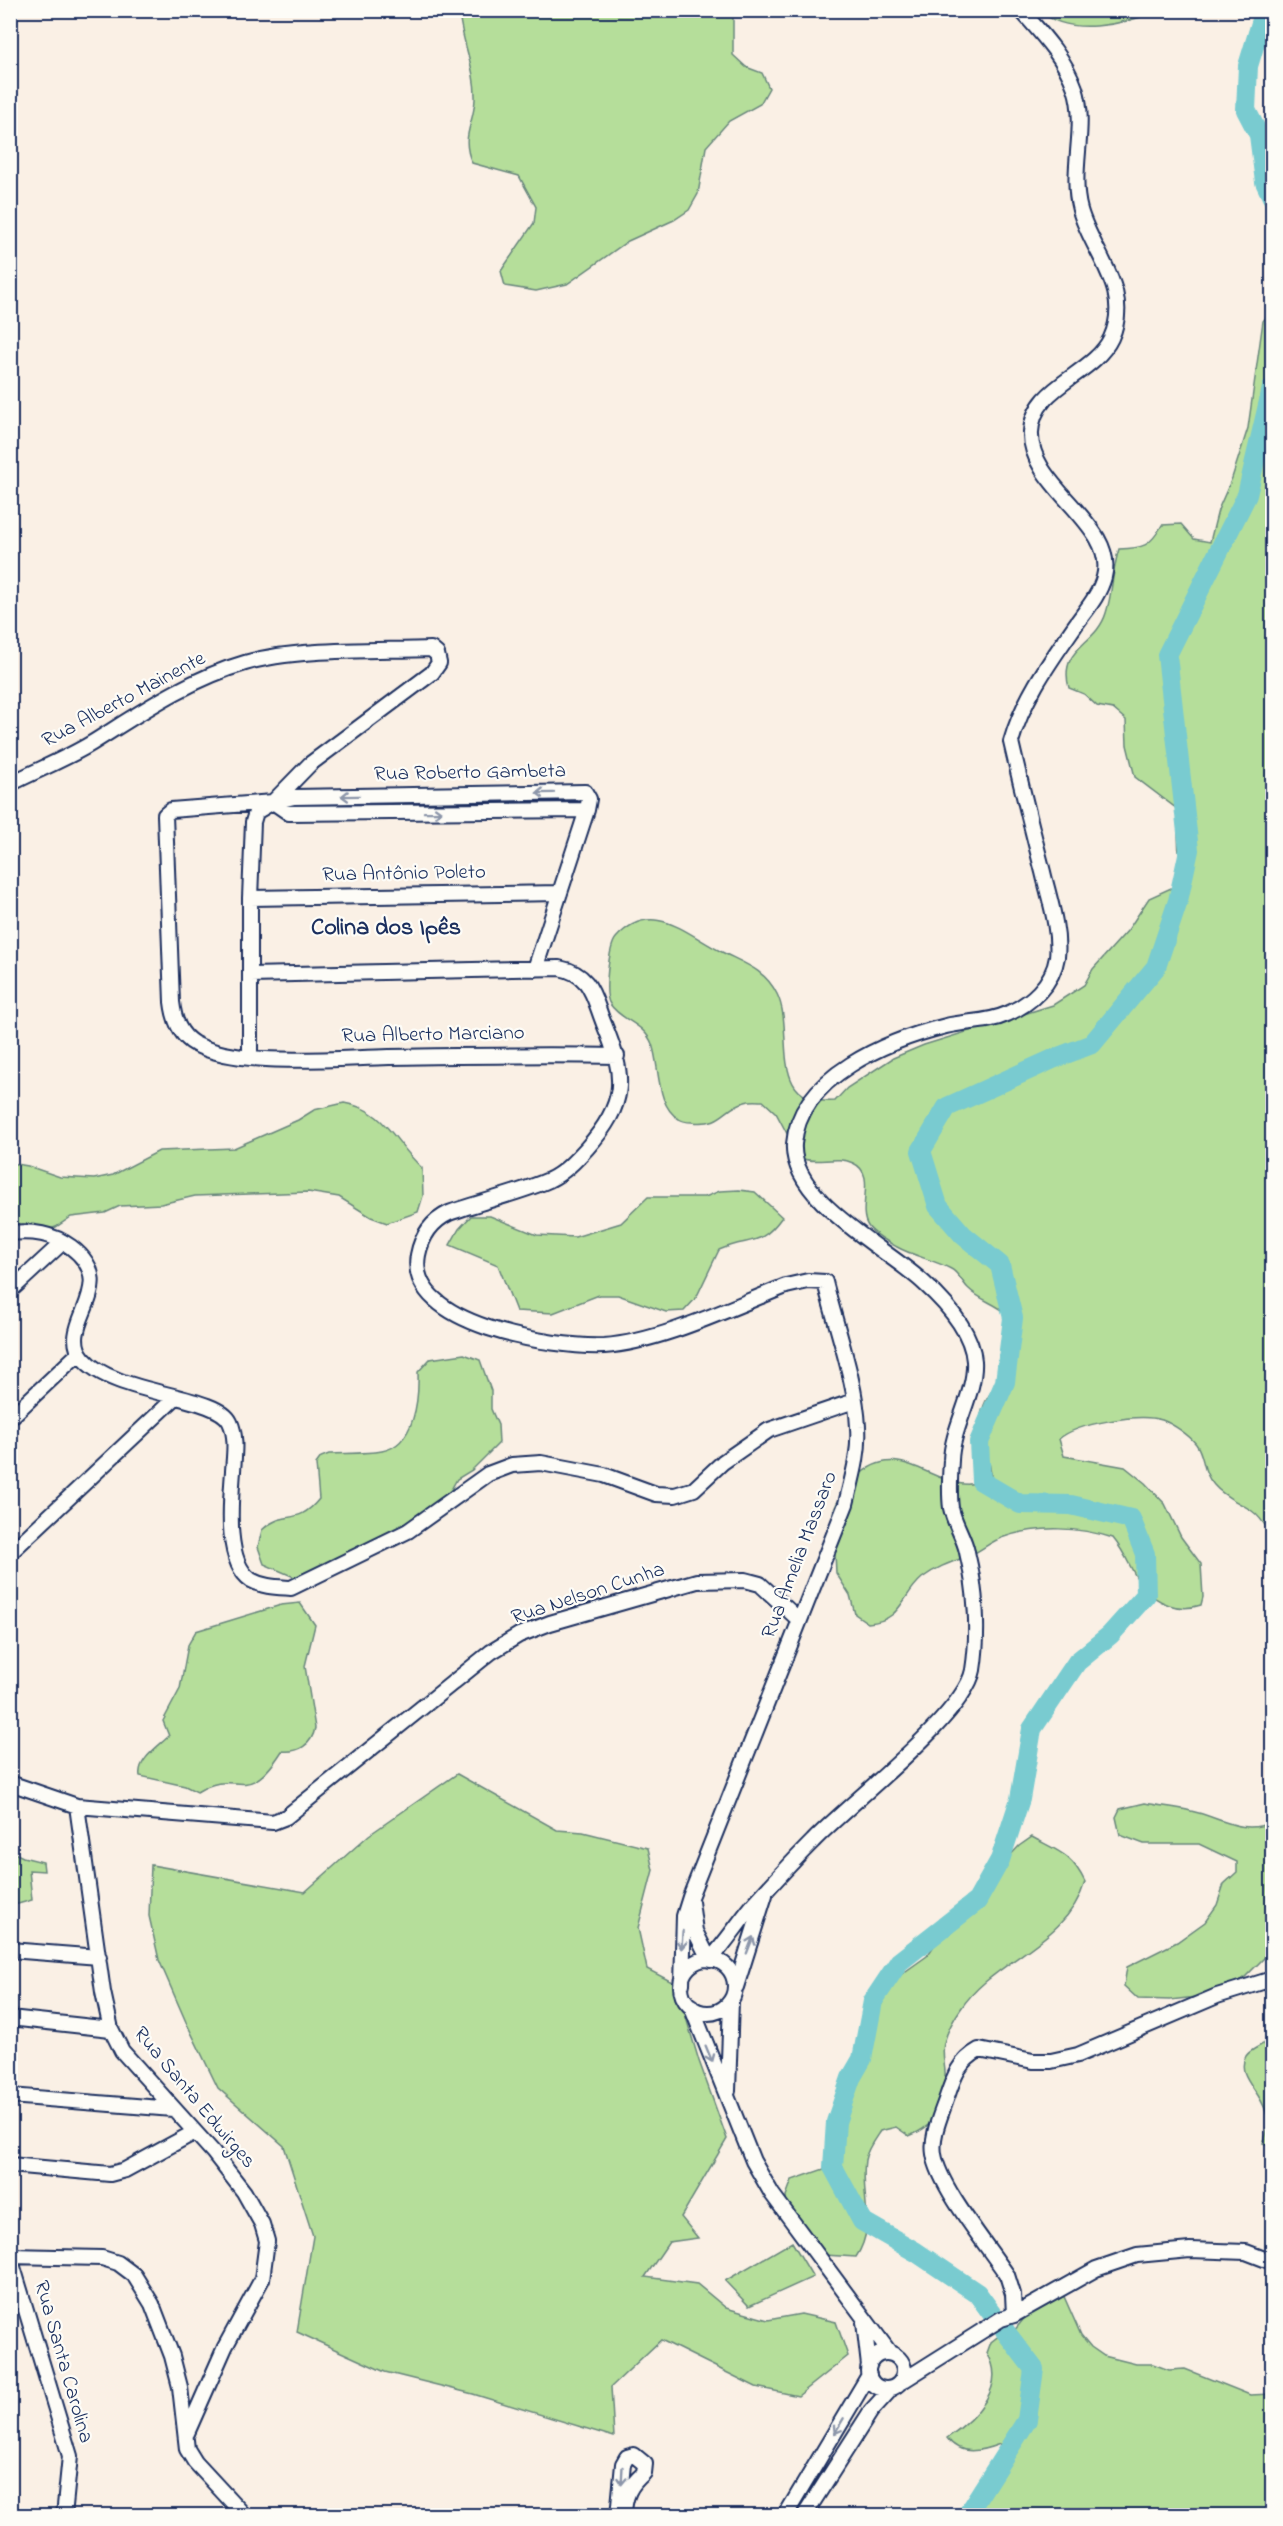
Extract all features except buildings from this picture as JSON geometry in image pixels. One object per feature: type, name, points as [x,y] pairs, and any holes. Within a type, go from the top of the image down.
[{"type":"street","points":[[709,1959],[818,1836],[943,1719],[963,1694],[972,1674],[976,1628],[972,1588],[967,1551],[951,1509],[952,1447],[974,1361],[968,1342],[962,1328],[942,1300],[922,1280],[818,1200],[796,1164],[794,1146],[799,1118],[815,1092],[834,1076],[893,1041],[948,1026],[993,1019],[1010,1013],[1040,993],[1057,959],[1052,912],[1011,742],[1016,725],[1039,678],[1095,599],[1104,578],[1106,565],[1103,550],[1093,531],[1041,467],[1033,449],[1031,432],[1034,414],[1045,399],[1095,358],[1110,339],[1116,321],[1117,301],[1112,280],[1080,209],[1077,190],[1079,118],[1074,87],[1051,45],[1021,10]]},
{"type":"street","name":"Rua Alberto Mainente","points":[[10,784],[90,744],[141,710],[187,686],[244,663],[285,656],[419,649],[430,649],[437,654],[439,663],[432,673],[310,764],[273,802]]},
{"type":"street","points":[[250,1057],[249,898],[253,822],[256,812],[273,802]]},
{"type":"street","name":"Rua Roberto Gambeta","points":[[273,802],[289,813],[586,810],[560,892]]},
{"type":"street","name":"Rua Alberto Marciano","points":[[273,802],[171,810],[164,818],[171,1002],[175,1021],[184,1035],[195,1044],[225,1053],[250,1057],[617,1056]]},
{"type":"street","points":[[535,969],[560,892]]},
{"type":"street","name":"Rua Antônio Poleto","points":[[249,898],[560,892]]},
{"type":"street","points":[[250,975],[535,969],[575,971],[587,982],[617,1056]]},
{"type":"street","name":"Rua Amelia Massaro","points":[[617,1056],[620,1090],[615,1111],[600,1133],[572,1164],[551,1179],[436,1219],[426,1232],[419,1252],[417,1266],[420,1280],[434,1297],[465,1319],[488,1330],[548,1342],[602,1346],[633,1342],[786,1286],[808,1281],[825,1282],[854,1401],[858,1427],[856,1463],[846,1504],[798,1619],[690,1897],[683,1923],[682,1984]]},
{"type":"street","points":[[10,1233],[46,1234],[63,1242],[83,1257],[91,1273],[91,1293],[76,1332],[79,1353],[89,1366],[116,1382],[216,1409],[229,1420],[235,1442],[231,1533],[237,1560],[250,1579],[271,1587],[291,1588],[408,1531],[488,1474],[512,1465],[551,1465],[604,1475],[656,1494],[675,1495],[694,1489],[723,1462],[769,1430],[854,1401]]},
{"type":"street","points":[[10,1291],[63,1242]]},
{"type":"street","points":[[10,1418],[79,1353]]},
{"type":"street","points":[[10,1553],[176,1397]]},
{"type":"street","name":"Rua Nelson Cunha","points":[[10,1783],[78,1806],[273,1822],[286,1817],[492,1652],[519,1635],[698,1581],[745,1580],[760,1584],[798,1619]]},
{"type":"street","name":"Rua Santa Edwirges","points":[[78,1806],[111,2029],[122,2051],[195,2132],[244,2192],[262,2224],[267,2241],[267,2256],[262,2279],[225,2347],[188,2433]]},
{"type":"street","points":[[691,2006],[702,2012],[715,2012],[732,1997],[765,1895]]},
{"type":"street","points":[[690,1897],[695,1931],[709,1959]]},
{"type":"street","points":[[10,1950],[99,1957]]},
{"type":"street","points":[[727,2102],[732,1974],[723,1964],[709,1959],[699,1961],[689,1968],[682,1984],[684,1996],[691,2006],[727,2102],[753,2161],[772,2194],[838,2280],[864,2322],[890,2353],[903,2364],[929,2365]]},
{"type":"street","points":[[1014,2315],[1013,2294],[1007,2275],[939,2173],[933,2153],[934,2134],[957,2068],[967,2057],[979,2050],[1033,2061],[1052,2061],[1078,2055],[1216,1996],[1272,1979]]},
{"type":"street","points":[[10,2018],[111,2029]]},
{"type":"street","points":[[10,2096],[174,2109]]},
{"type":"street","points":[[10,2165],[110,2174],[125,2170],[195,2132]]},
{"type":"street","points":[[864,2322],[869,2371],[879,2388],[896,2386],[1001,2319],[1014,2315],[1096,2269],[1137,2255],[1190,2250],[1246,2252],[1272,2262]]},
{"type":"street","points":[[10,2257],[102,2258],[118,2263],[134,2275],[152,2304],[172,2356],[188,2433],[188,2449],[195,2462],[245,2516]]},
{"type":"street","name":"Rua Santa Carolina","points":[[10,2257],[70,2456],[64,2516]]},
{"type":"street","points":[[785,2516],[875,2357],[890,2353]]},
{"type":"street","points":[[804,2516],[871,2411],[904,2376],[903,2364]]},
{"type":"street","points":[[618,2516],[623,2464],[627,2457],[634,2456],[645,2464],[645,2473],[633,2483],[624,2500],[624,2516]]},
{"type":"green space","points":[[459,11],[733,11],[733,55],[746,67],[762,73],[769,88],[760,104],[729,121],[706,147],[698,194],[689,210],[674,220],[628,241],[567,284],[536,291],[505,286],[501,271],[534,223],[536,207],[519,176],[472,163],[467,138],[474,108],[475,88]]},
{"type":"green space","points":[[1040,11],[1156,11],[1128,21],[1081,26],[1052,19]]},
{"type":"green space","points":[[1272,311],[1272,1536],[1255,1513],[1227,1497],[1214,1485],[1207,1474],[1196,1444],[1176,1427],[1152,1418],[1124,1419],[1094,1424],[1068,1433],[1059,1439],[1064,1456],[1125,1467],[1145,1483],[1165,1504],[1181,1537],[1201,1564],[1203,1597],[1201,1605],[1189,1608],[1177,1607],[1148,1593],[1113,1538],[1073,1530],[1045,1529],[1017,1533],[999,1539],[974,1554],[937,1569],[915,1585],[888,1618],[868,1623],[855,1614],[850,1595],[836,1573],[833,1512],[835,1507],[843,1493],[857,1477],[875,1465],[892,1461],[908,1464],[957,1483],[974,1484],[991,1477],[982,1439],[981,1415],[985,1403],[1010,1366],[1014,1356],[1016,1344],[1012,1322],[1002,1310],[969,1289],[954,1271],[903,1250],[873,1232],[865,1219],[866,1183],[860,1168],[847,1161],[813,1161],[800,1158],[776,1113],[763,1101],[745,1102],[717,1119],[702,1123],[683,1121],[672,1113],[662,1096],[652,1044],[644,1031],[615,1010],[608,999],[608,971],[613,943],[629,926],[643,921],[656,920],[682,929],[760,973],[772,985],[782,1010],[787,1063],[791,1079],[799,1091],[813,1099],[835,1101],[847,1088],[893,1058],[924,1045],[1053,1005],[1084,985],[1093,969],[1128,930],[1149,898],[1180,884],[1177,809],[1135,777],[1127,745],[1126,720],[1113,709],[1097,706],[1084,694],[1069,688],[1067,674],[1069,664],[1073,655],[1101,624],[1106,613],[1119,549],[1145,545],[1154,538],[1162,525],[1181,524],[1194,539],[1210,542],[1218,510],[1232,478],[1248,428],[1263,321]]},
{"type":"green space","points":[[344,1103],[358,1106],[379,1119],[422,1168],[423,1196],[418,1212],[387,1223],[371,1217],[339,1197],[308,1192],[195,1196],[161,1204],[120,1206],[105,1213],[71,1217],[56,1227],[11,1241],[10,1163],[28,1166],[60,1177],[94,1179],[113,1175],[159,1151],[234,1148],[298,1120],[314,1110]]},
{"type":"green space","points":[[720,1191],[755,1192],[782,1217],[767,1234],[760,1238],[719,1250],[696,1298],[684,1311],[666,1312],[618,1295],[599,1295],[553,1313],[516,1311],[498,1265],[450,1245],[459,1229],[471,1216],[490,1216],[537,1235],[575,1237],[621,1223],[648,1197],[705,1197]]},
{"type":"green space","points":[[464,1354],[480,1360],[491,1391],[491,1409],[498,1425],[499,1443],[472,1470],[457,1479],[448,1495],[422,1518],[319,1576],[294,1577],[264,1564],[258,1547],[262,1530],[277,1520],[304,1513],[319,1499],[316,1464],[321,1457],[329,1454],[376,1452],[393,1447],[402,1440],[413,1419],[418,1372],[430,1359]]},
{"type":"green space","points":[[300,1603],[315,1625],[305,1666],[315,1728],[311,1739],[299,1749],[282,1751],[259,1778],[250,1783],[222,1783],[211,1785],[197,1792],[185,1786],[140,1776],[145,1759],[169,1736],[163,1721],[180,1689],[188,1645],[196,1631],[281,1605]]},
{"type":"green space","points":[[457,1774],[557,1830],[583,1832],[648,1848],[653,1870],[638,1928],[647,1969],[676,1984],[699,2061],[727,2139],[681,2217],[698,2238],[669,2242],[645,2277],[697,2284],[726,2308],[768,2320],[801,2314],[836,2322],[848,2356],[798,2396],[756,2387],[661,2340],[611,2387],[614,2437],[473,2394],[385,2372],[297,2332],[313,2236],[284,2146],[218,2088],[186,2022],[159,1960],[149,1916],[151,1865],[305,1892],[369,1835]]},
{"type":"green space","points":[[1145,1803],[1180,1808],[1241,1826],[1261,1826],[1272,1822],[1272,1946],[1264,1958],[1240,1982],[1205,1996],[1170,2000],[1138,1999],[1124,1986],[1127,1967],[1177,1942],[1205,1922],[1217,1905],[1224,1884],[1237,1872],[1237,1862],[1199,1844],[1144,1844],[1120,1835],[1116,1817],[1120,1809]]},
{"type":"green space","points":[[1032,1837],[1057,1850],[1075,1865],[1085,1882],[1076,1903],[1046,1936],[991,1977],[974,1992],[960,2010],[950,2026],[944,2043],[945,2083],[939,2111],[928,2125],[909,2136],[896,2127],[880,2131],[869,2148],[865,2160],[867,2222],[862,2245],[856,2257],[824,2255],[787,2212],[786,2196],[792,2180],[824,2169],[835,2133],[844,2120],[855,2071],[870,2038],[872,2022],[899,1976],[927,1956],[936,1943],[952,1932],[994,1873],[1019,1846]]},
{"type":"green space","points":[[10,1851],[43,1862],[44,1871],[29,1870],[32,1900],[11,1906]]},
{"type":"green space","points":[[1272,2037],[1272,2146],[1263,2143],[1267,2128],[1267,2114],[1245,2074],[1243,2065],[1248,2053]]},
{"type":"green space","points":[[792,2242],[813,2277],[749,2306],[725,2281]]},
{"type":"green space","points":[[1062,2292],[1081,2335],[1091,2347],[1104,2356],[1136,2364],[1153,2364],[1169,2370],[1185,2369],[1250,2395],[1272,2394],[1272,2515],[963,2515],[990,2474],[1003,2447],[1000,2444],[986,2449],[965,2450],[947,2438],[977,2412],[991,2390],[994,2378],[993,2366],[987,2353],[991,2342],[1000,2335],[1013,2332],[1031,2310]]},
{"type":"waterway","points":[[1265,10],[1248,66],[1246,110],[1259,135],[1265,182],[1272,197]]},
{"type":"waterway","points":[[996,2319],[977,2293],[916,2252],[862,2221],[833,2167],[836,2122],[851,2078],[862,2059],[873,2001],[899,1962],[977,1901],[1000,1860],[1020,1799],[1032,1729],[1077,1662],[1110,1635],[1146,1595],[1145,1554],[1131,1519],[1071,1505],[1020,1504],[981,1481],[979,1442],[1005,1382],[1013,1318],[1000,1265],[963,1235],[938,1206],[921,1151],[947,1107],[1092,1044],[1156,967],[1178,901],[1189,850],[1167,655],[1247,495],[1272,388]]},
{"type":"waterway","points":[[966,2516],[1027,2420],[1034,2369],[1005,2331]]},
{"type":"district","name":"Colina dos Ipês","points":[[386,928]]}]
